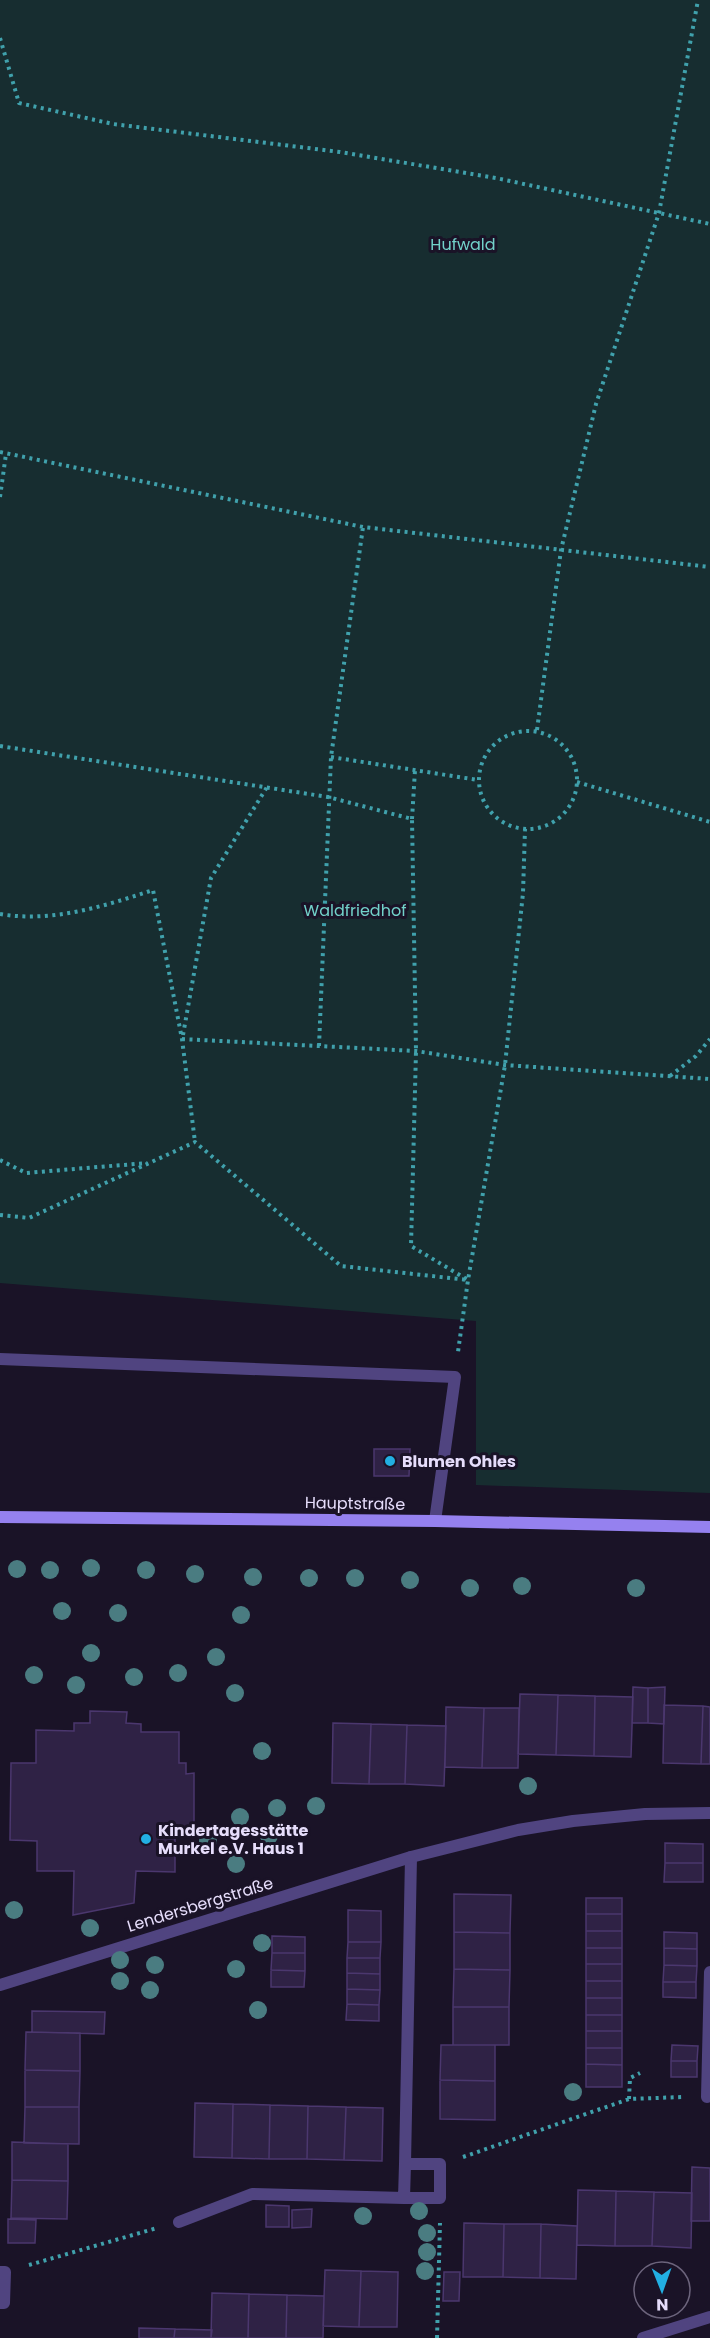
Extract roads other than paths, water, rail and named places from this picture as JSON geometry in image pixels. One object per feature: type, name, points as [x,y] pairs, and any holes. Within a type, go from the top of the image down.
[{"type":"street","points":[[0,1359],[455,1377],[435,1521]]},
{"type":"street","name":"Hauptstraße","points":[[0,1517],[435,1521],[710,1527]]},
{"type":"street","name":"Lendersbergstraße","points":[[0,1985],[411,1857],[518,1830],[573,1821],[645,1814],[710,1813]]},
{"type":"street","points":[[405,2198],[411,1857]]},
{"type":"street","points":[[707,2097],[710,1972]]},
{"type":"street","points":[[179,2222],[252,2194],[440,2198],[440,2164],[405,2164]]},
{"type":"street","points":[[0,2303],[4,2303],[3,2272]]},
{"type":"street","points":[[651,2337],[710,2317]]},
{"type":"place","name":"Blumen Ohles","points":[[390,1461]]},
{"type":"place","name":"Kindertagesstätte Murkel e.V. Haus 1","points":[[146,1839]]},
{"type":"park label","name":"Hufwald","points":[[463,244]]},
{"type":"park label","name":"Waldfriedhof","points":[[355,910]]}]
